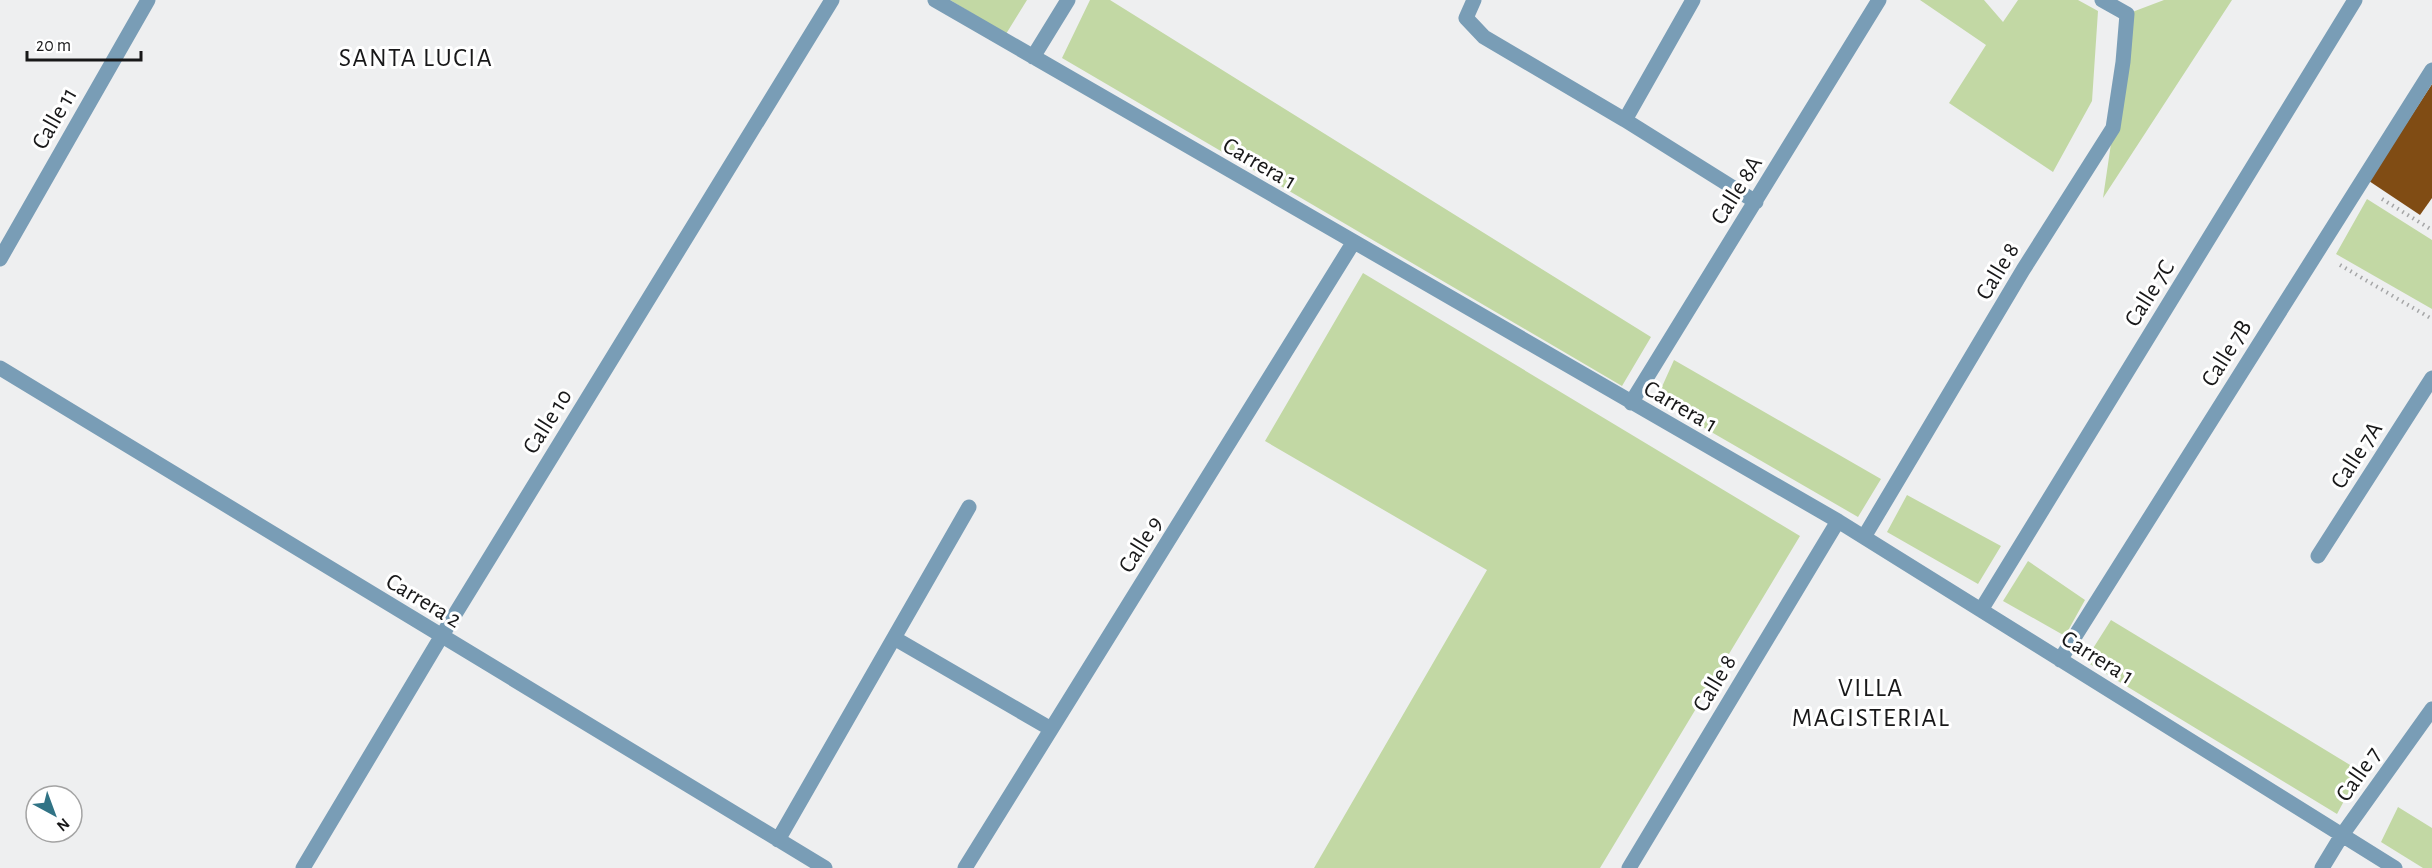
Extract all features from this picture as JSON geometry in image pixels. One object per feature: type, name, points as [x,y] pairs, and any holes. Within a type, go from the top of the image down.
[{"type":"street","name":"Calle 11","points":[[0,259],[148,0]]},
{"type":"street","name":"Calle 10","points":[[303,868],[441,637],[832,0]]},
{"type":"street","name":"Carrera 1","points":[[935,0],[1838,521],[2395,868]]},
{"type":"street","points":[[1034,57],[1068,0]]},
{"type":"street","points":[[1474,0],[1466,18],[1484,37],[1625,120],[1756,202]]},
{"type":"street","points":[[1625,120],[1693,0]]},
{"type":"street","name":"Calle 8A","points":[[1631,403],[1879,0]]},
{"type":"street","name":"Calle 8","points":[[1864,537],[2023,270],[2113,128],[2123,62],[2127,14],[2102,0]]},
{"type":"street","name":"Calle 7C","points":[[1981,610],[2355,0]]},
{"type":"street","name":"Calle 7B","points":[[2060,660],[2432,70]]},
{"type":"street","name":"Calle 9","points":[[965,868],[1353,243]]},
{"type":"street","name":"Carrera 2","points":[[0,368],[825,868]]},
{"type":"street","name":"Calle 7A","points":[[2318,556],[2432,378]]},
{"type":"street","points":[[778,840],[969,507]]},
{"type":"street","name":"Calle 8","points":[[1633,867],[1838,521]]},
{"type":"street","points":[[894,638],[1051,729]]},
{"type":"street","name":"Calle 7","points":[[2322,868],[2342,835],[2432,709]]},
{"type":"path","points":[[2359,184],[2432,230]]},
{"type":"path","points":[[2316,251],[2432,319]]},
{"type":"green space","points":[[950,0],[1027,0],[1006,34]]},
{"type":"green space","points":[[1090,0],[1110,0],[1651,337],[1622,386],[1062,58]]},
{"type":"green space","points":[[1920,0],[1984,0],[2003,22],[2018,0],[2078,0],[2098,11],[2092,101],[2053,172],[1949,103],[1986,45]]},
{"type":"green space","points":[[2164,0],[2232,0],[2103,198],[2123,62],[2127,14]]},
{"type":"green space","points":[[2367,199],[2432,240],[2432,309],[2336,254]]},
{"type":"green space","points":[[1363,273],[1800,536],[1600,868],[1314,868],[1487,570],[1265,441]]},
{"type":"green space","points":[[1674,360],[1881,479],[1858,517],[1656,400]]},
{"type":"green space","points":[[1907,495],[2001,546],[1978,584],[1887,532]]},
{"type":"green space","points":[[2028,561],[2085,600],[2065,636],[2003,601]]},
{"type":"green space","points":[[2111,620],[2360,771],[2337,814],[2085,661]]},
{"type":"green space","points":[[2398,807],[2432,828],[2432,868],[2423,868],[2381,842]]},
{"type":"building","points":[[2432,84],[2432,198],[2420,215],[2369,181]]},
{"type":"district","name":"SANTA LUCIA","points":[[416,57]]},
{"type":"district","name":"VILLA MAGISTERIAL","points":[[1871,702]]}]
